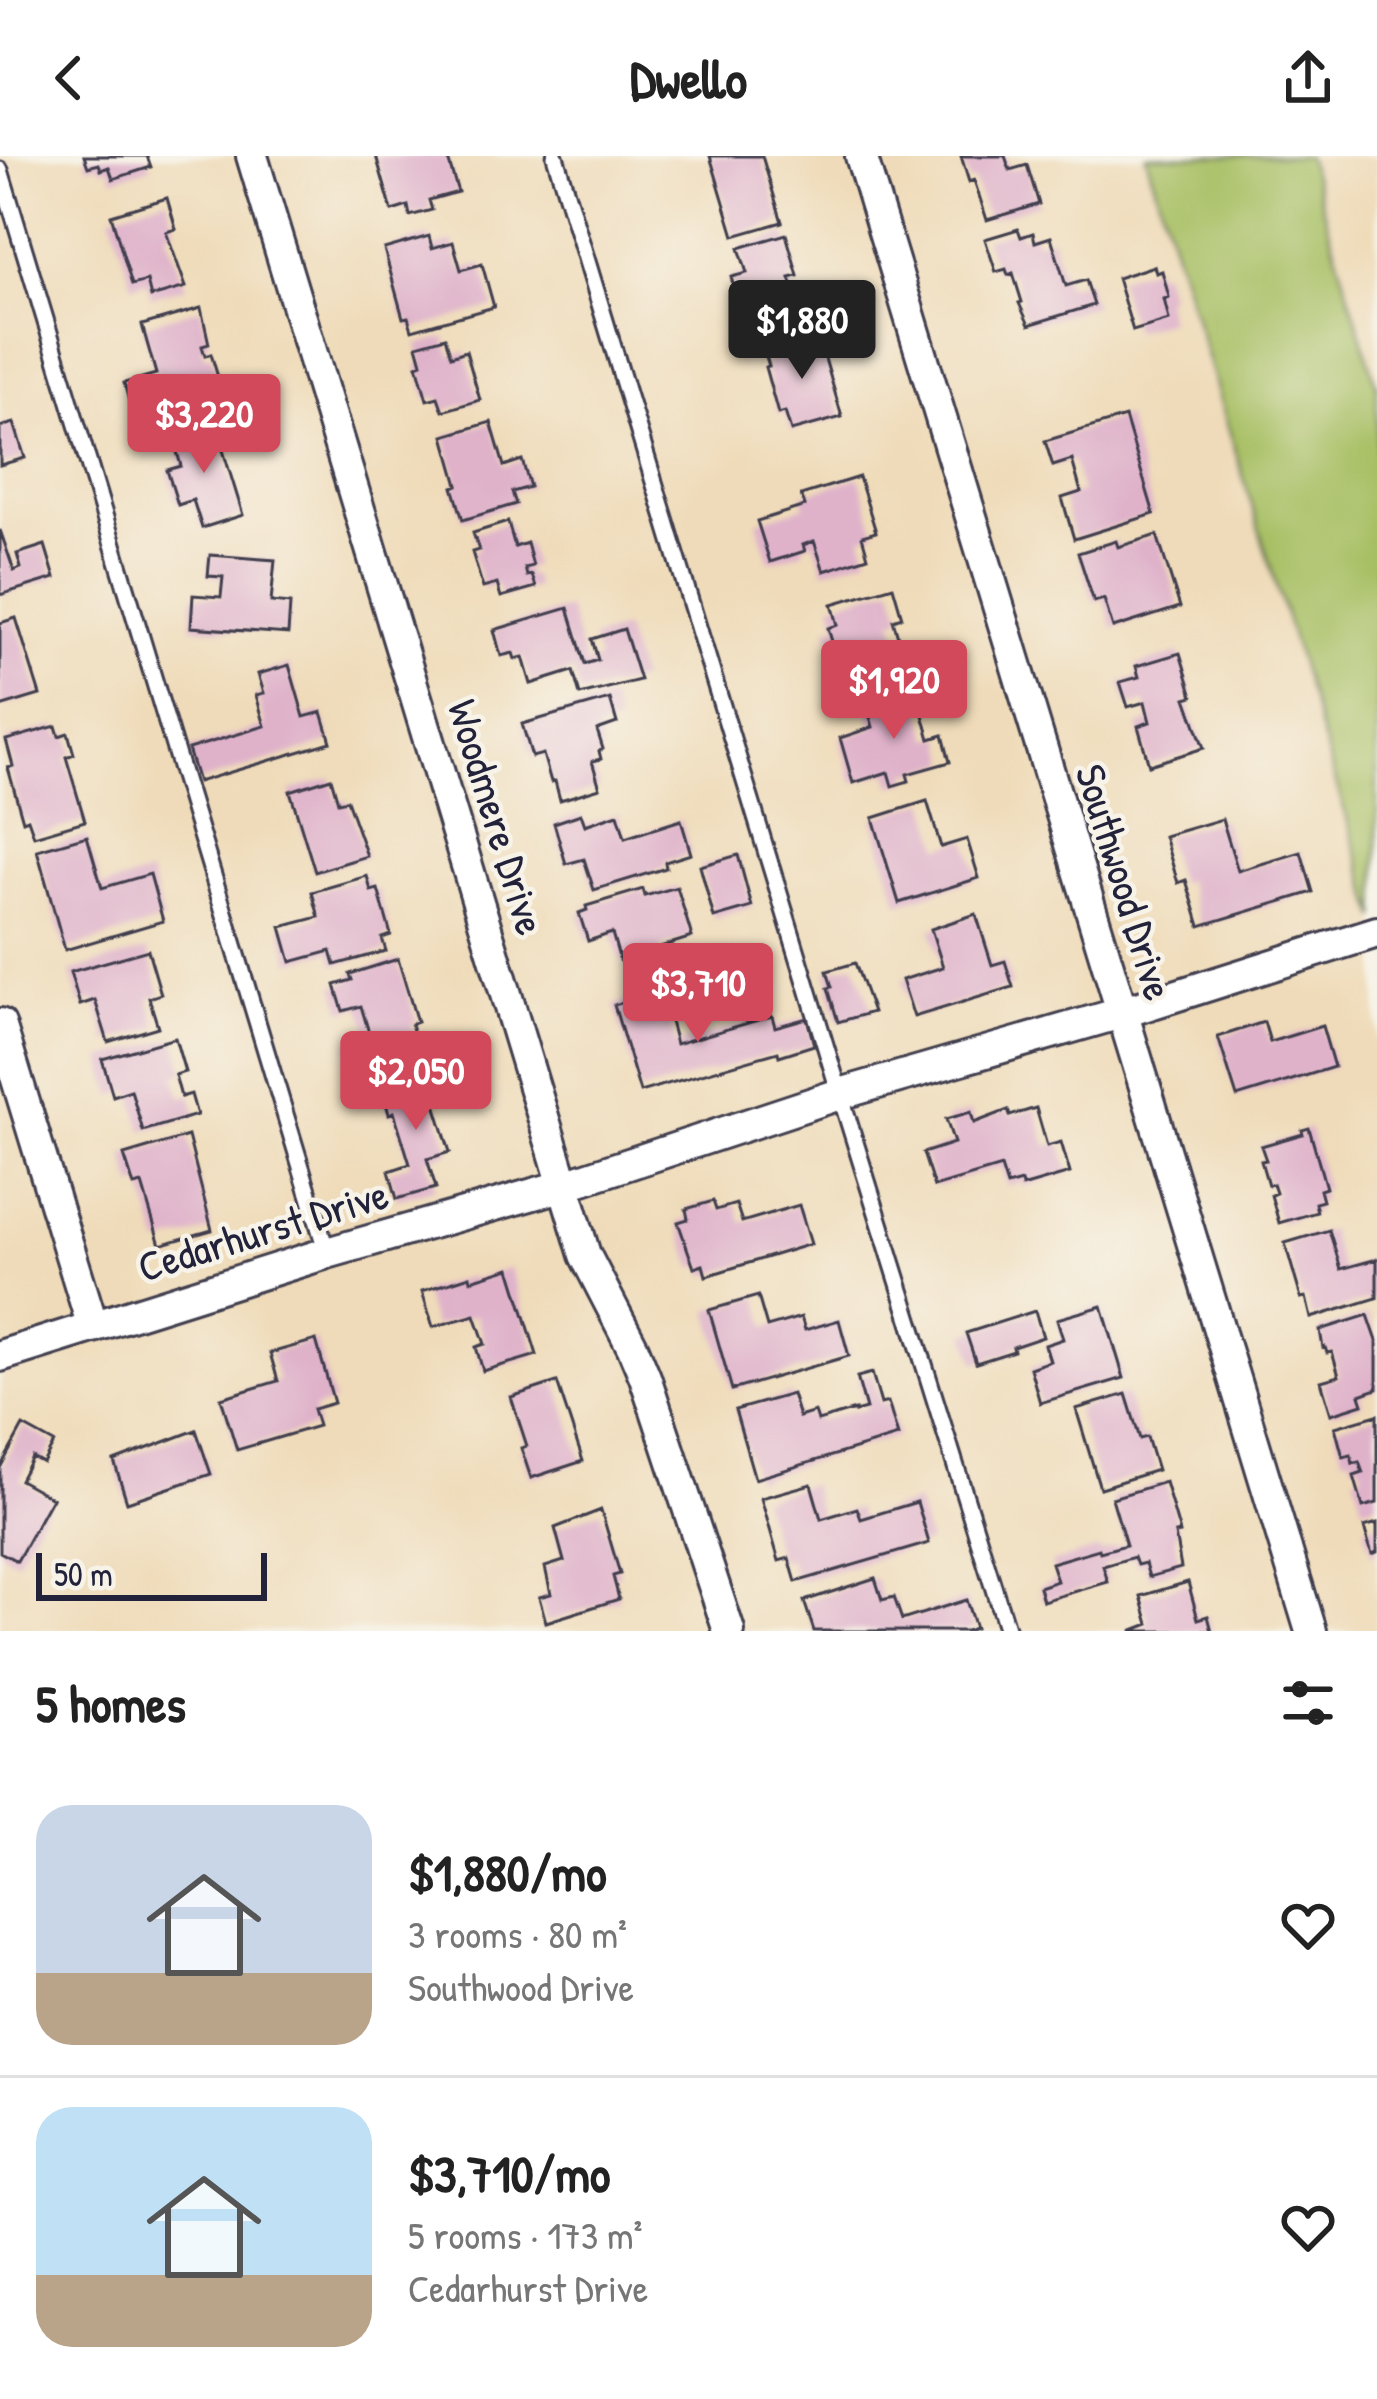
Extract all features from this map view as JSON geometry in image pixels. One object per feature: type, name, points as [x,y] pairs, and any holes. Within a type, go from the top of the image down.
[{"type":"street","name":"Woodmere Drive","points":[[252,156],[585,1255],[645,1377],[729,1631]]},
{"type":"street","name":"Southwood Drive","points":[[862,156],[1310,1631]]},
{"type":"street","name":"Cedarhurst Drive","points":[[0,1356],[327,1253],[565,1185],[840,1094],[1376,935]]},
{"type":"street","points":[[0,1024],[92,1327]]},
{"type":"lane","points":[[555,156],[1007,1631]]},
{"type":"lane","points":[[0,170],[327,1253]]},
{"type":"green space","points":[[1146,156],[1307,156],[1377,387],[1377,918]]},
{"type":"building","points":[[84,156],[147,156],[151,167],[113,179],[109,167],[88,167]]},
{"type":"building","points":[[376,156],[447,156],[458,192],[429,200],[432,210],[410,216],[408,206],[392,211]]},
{"type":"building","points":[[710,156],[762,156],[782,222],[734,236]]},
{"type":"building","points":[[961,156],[1005,156],[1010,170],[1027,165],[1039,204],[987,220]]},
{"type":"building","points":[[167,198],[176,229],[166,232],[186,287],[151,297],[147,281],[132,285],[111,215]]},
{"type":"building","points":[[1018,229],[1021,237],[1033,233],[1035,242],[1051,237],[1066,286],[1086,280],[1094,305],[1029,325],[1013,273],[996,272],[985,239]]},
{"type":"building","points":[[786,234],[798,276],[790,278],[804,317],[764,329],[761,318],[744,323],[731,277],[747,273],[739,248]]},
{"type":"building","points":[[429,236],[432,248],[453,242],[461,270],[482,264],[494,307],[412,330],[408,317],[403,318],[384,249]]},
{"type":"building","points":[[1154,266],[1156,273],[1162,271],[1169,320],[1133,331],[1117,278]]},
{"type":"building","points":[[201,308],[209,344],[202,346],[205,356],[211,354],[218,377],[171,391],[179,418],[137,430],[124,383],[156,374],[142,325]]},
{"type":"building","points":[[817,331],[842,417],[791,431],[785,412],[778,414],[763,347]]},
{"type":"building","points":[[445,337],[451,356],[466,351],[480,400],[443,411],[438,397],[427,400],[417,345]]},
{"type":"building","points":[[1125,417],[1154,514],[1074,539],[1062,498],[1081,492],[1072,460],[1053,466],[1045,441]]},
{"type":"building","points":[[214,421],[243,515],[202,528],[193,500],[178,505],[167,470],[181,466],[172,434]]},
{"type":"building","points":[[491,422],[504,466],[522,460],[530,487],[512,492],[516,504],[463,520],[444,436]]},
{"type":"building","points":[[14,423],[25,458],[0,465],[0,427]]},
{"type":"building","points":[[859,477],[876,532],[862,536],[868,557],[824,571],[814,541],[803,545],[805,551],[770,562],[757,521],[805,506],[801,495]]},
{"type":"building","points":[[508,522],[515,547],[527,543],[533,566],[525,568],[536,587],[501,597],[497,584],[483,588],[472,552],[479,550],[473,533]]},
{"type":"building","points":[[0,530],[14,571],[21,568],[17,554],[45,545],[55,578],[0,595]]},
{"type":"building","points":[[1157,535],[1180,607],[1113,628],[1104,599],[1094,602],[1078,553]]},
{"type":"building","points":[[210,555],[275,560],[271,602],[290,604],[288,634],[191,627],[193,595],[221,597],[223,577],[208,576]]},
{"type":"building","points":[[893,586],[902,617],[893,620],[908,670],[865,683],[863,677],[852,680],[843,650],[835,652],[828,628],[838,625],[832,604]]},
{"type":"building","points":[[568,608],[585,664],[598,660],[592,639],[624,629],[640,680],[580,695],[573,671],[531,684],[523,657],[501,656],[494,630]]},
{"type":"building","points":[[16,618],[40,695],[0,707],[0,623]]},
{"type":"building","points":[[1180,653],[1193,696],[1186,698],[1204,748],[1149,765],[1138,726],[1150,722],[1145,702],[1128,707],[1120,682],[1139,677],[1136,666]]},
{"type":"building","points":[[289,665],[304,717],[322,712],[331,742],[198,782],[188,749],[265,726],[256,695],[264,693],[258,674]]},
{"type":"building","points":[[898,693],[900,699],[917,694],[930,739],[943,735],[950,762],[907,774],[909,781],[892,786],[888,772],[853,783],[840,738],[873,727],[866,703]]},
{"type":"building","points":[[610,699],[617,723],[597,730],[603,749],[601,759],[592,761],[600,788],[560,800],[543,754],[532,757],[522,724]]},
{"type":"building","points":[[56,726],[59,736],[68,733],[74,754],[66,757],[85,821],[34,836],[28,819],[23,821],[8,768],[13,766],[6,740]]},
{"type":"building","points":[[331,778],[338,802],[347,800],[367,856],[315,872],[290,791]]},
{"type":"building","points":[[927,801],[941,847],[967,839],[979,878],[899,903],[873,818]]},
{"type":"building","points":[[581,814],[585,825],[618,814],[625,838],[681,820],[691,854],[665,862],[666,868],[594,890],[584,859],[566,864],[554,823]]},
{"type":"building","points":[[1222,819],[1238,871],[1301,852],[1313,892],[1200,926],[1186,880],[1178,883],[1164,836]]},
{"type":"building","points":[[87,836],[102,888],[150,874],[163,921],[65,950],[37,850]]},
{"type":"building","points":[[738,855],[752,907],[714,918],[700,866]]},
{"type":"building","points":[[367,876],[371,891],[378,889],[391,935],[382,938],[386,951],[335,965],[331,951],[291,962],[281,927],[319,917],[312,892]]},
{"type":"building","points":[[677,887],[692,937],[660,947],[667,971],[632,982],[612,933],[588,941],[579,913],[586,906],[643,889],[645,896]]},
{"type":"building","points":[[976,914],[992,965],[1005,961],[1013,987],[914,1017],[902,980],[943,967],[931,929]]},
{"type":"building","points":[[148,950],[161,994],[149,998],[158,1027],[108,1042],[95,1000],[80,1005],[70,972]]},
{"type":"building","points":[[398,959],[417,1022],[411,1024],[418,1048],[355,1067],[347,1043],[370,1036],[361,1006],[343,1011],[335,985],[352,980],[350,974]]},
{"type":"building","points":[[855,963],[873,1012],[838,1022],[827,971]]},
{"type":"building","points":[[641,997],[645,1009],[665,1003],[676,1044],[772,1016],[775,1027],[807,1018],[814,1045],[640,1092],[614,1005]]},
{"type":"building","points":[[1264,1022],[1270,1042],[1322,1026],[1334,1067],[1237,1097],[1218,1037]]},
{"type":"building","points":[[175,1038],[185,1072],[175,1075],[181,1097],[191,1094],[197,1115],[143,1131],[131,1090],[113,1096],[102,1059]]},
{"type":"building","points":[[432,1073],[440,1099],[434,1101],[450,1152],[427,1159],[436,1188],[397,1199],[389,1171],[410,1164],[383,1093],[389,1091],[387,1086]]},
{"type":"building","points":[[1036,1108],[1047,1146],[1061,1142],[1070,1173],[1022,1187],[1021,1182],[1007,1186],[1001,1167],[934,1187],[923,1153],[954,1143],[946,1119],[971,1112],[974,1123],[1008,1110],[1010,1116]]},
{"type":"building","points":[[1309,1128],[1326,1188],[1320,1190],[1323,1201],[1315,1203],[1317,1212],[1279,1223],[1271,1195],[1276,1193],[1273,1184],[1268,1185],[1261,1146]]},
{"type":"building","points":[[188,1136],[212,1230],[160,1245],[142,1184],[134,1186],[124,1155]]},
{"type":"building","points":[[713,1201],[716,1210],[736,1204],[742,1222],[799,1205],[811,1244],[706,1276],[703,1265],[694,1268],[678,1222],[688,1219],[686,1209]]},
{"type":"building","points":[[1329,1230],[1341,1269],[1377,1259],[1377,1298],[1311,1318],[1285,1243]]},
{"type":"building","points":[[510,1268],[537,1355],[483,1371],[476,1347],[485,1344],[475,1315],[433,1327],[422,1291]]},
{"type":"building","points":[[758,1296],[767,1327],[801,1317],[805,1330],[839,1320],[849,1356],[732,1390],[709,1310]]},
{"type":"building","points":[[1102,1306],[1124,1378],[1040,1403],[1030,1368],[1050,1361],[1045,1345],[1063,1339],[1057,1319]]},
{"type":"building","points":[[1035,1311],[1043,1337],[976,1363],[966,1333]]},
{"type":"building","points":[[1368,1315],[1377,1341],[1377,1389],[1360,1395],[1363,1404],[1331,1414],[1321,1381],[1339,1376],[1332,1352],[1323,1348],[1320,1330]]},
{"type":"building","points":[[316,1340],[334,1403],[313,1409],[318,1426],[237,1450],[221,1398],[278,1381],[270,1353]]},
{"type":"building","points":[[872,1373],[881,1404],[888,1402],[898,1436],[755,1479],[735,1410],[792,1394],[799,1417],[815,1412],[818,1421],[855,1412],[866,1409],[857,1377]]},
{"type":"building","points":[[557,1382],[583,1461],[531,1478],[521,1448],[527,1446],[511,1397]]},
{"type":"building","points":[[1126,1394],[1140,1439],[1147,1437],[1157,1470],[1100,1488],[1076,1409]]},
{"type":"building","points":[[1377,1415],[1377,1503],[1363,1507],[1354,1476],[1363,1473],[1351,1455],[1343,1457],[1335,1427]]},
{"type":"building","points":[[23,1426],[54,1443],[43,1463],[32,1457],[20,1480],[52,1498],[17,1561],[0,1552],[0,1468]]},
{"type":"building","points":[[196,1430],[211,1474],[127,1502],[114,1461]]},
{"type":"building","points":[[1165,1482],[1180,1533],[1175,1534],[1181,1568],[1149,1577],[1145,1563],[1137,1565],[1134,1557],[1103,1566],[1108,1582],[1043,1601],[1039,1587],[1057,1581],[1051,1563],[1126,1545],[1112,1498]]},
{"type":"building","points":[[811,1484],[821,1519],[857,1508],[861,1519],[917,1502],[929,1543],[796,1582],[789,1558],[779,1561],[761,1498]]},
{"type":"building","points":[[601,1510],[620,1574],[613,1576],[619,1599],[546,1622],[539,1597],[551,1594],[545,1567],[564,1561],[555,1528]]},
{"type":"building","points":[[1377,1523],[1377,1552],[1372,1554],[1364,1527]]},
{"type":"building","points":[[875,1578],[882,1600],[894,1597],[902,1620],[966,1600],[975,1628],[814,1631],[804,1601]]},
{"type":"building","points":[[1188,1582],[1198,1619],[1208,1616],[1212,1631],[1131,1631],[1149,1624],[1141,1596]]}]
